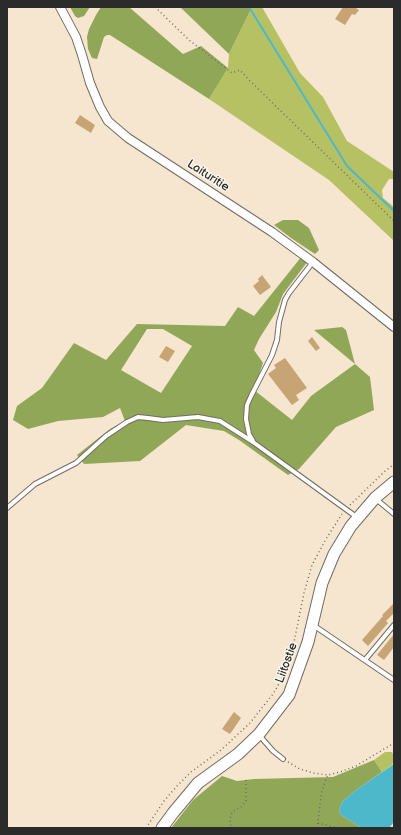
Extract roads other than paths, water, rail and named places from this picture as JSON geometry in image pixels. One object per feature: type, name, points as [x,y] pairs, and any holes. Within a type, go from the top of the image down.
[{"type":"street","name":"Laituritie","points":[[60,7],[76,37],[90,83],[100,107],[108,121],[128,138],[272,232],[313,262],[394,327]]},
{"type":"street","name":"Liitostie","points":[[162,828],[198,783],[238,754],[259,734],[289,695],[308,642],[322,583],[334,554],[351,526],[375,498],[394,482]]},
{"type":"lane","points":[[253,442],[249,434],[246,419],[247,405],[272,355],[277,340],[279,322],[285,300],[313,262]]},
{"type":"lane","points":[[7,508],[35,484],[76,463],[106,436],[127,422],[138,417],[163,420],[198,417],[220,422],[253,442],[358,518]]},
{"type":"lane","points":[[375,498],[394,514]]},
{"type":"lane","points":[[312,625],[394,680]]},
{"type":"lane","points":[[365,660],[394,626]]},
{"type":"lane","points":[[259,734],[273,751],[283,759]]},
{"type":"water","points":[[394,764],[394,822],[389,828],[362,828],[341,815],[339,811],[342,802],[356,790]]},
{"type":"waterway","points":[[249,7],[347,166],[394,211]]}]
